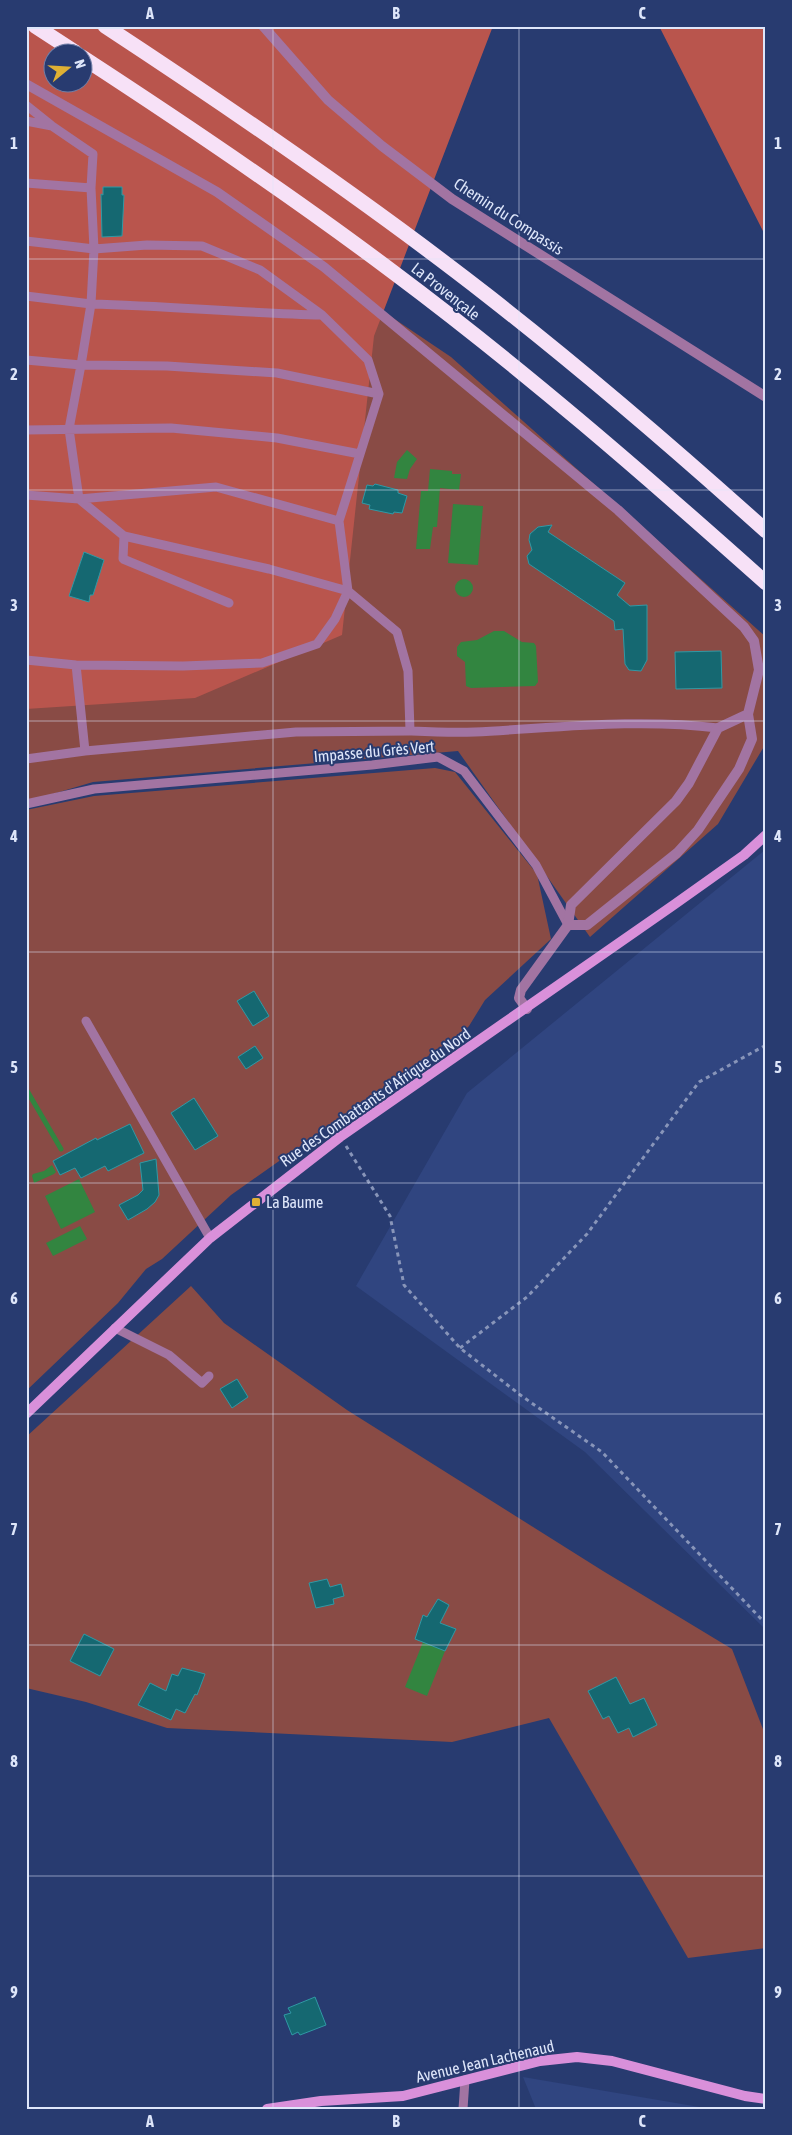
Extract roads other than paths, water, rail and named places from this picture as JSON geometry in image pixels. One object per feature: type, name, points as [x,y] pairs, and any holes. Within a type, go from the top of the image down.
[{"type":"highway","points":[[35,26],[60,42]]},
{"type":"highway","name":"La Provençale","points":[[106,26],[284,145],[481,290],[614,398],[766,531]]},
{"type":"highway","name":"La Provençale","points":[[92,64],[261,176],[402,279],[654,482],[766,583]]},
{"type":"main road","name":"Rue des Combattants d'Afrique du Nord","points":[[26,1414],[210,1238],[340,1137],[527,1009],[744,855],[766,835]]},
{"type":"main road","name":"Avenue Jean Lachenaud","points":[[266,2109],[321,2101],[403,2096],[540,2061],[577,2057],[612,2061],[744,2096],[766,2099]]},
{"type":"street","name":"Chemin du Compassis","points":[[263,26],[328,100],[382,146],[452,199],[766,396]]},
{"type":"street","points":[[26,84],[217,192],[324,267],[618,510],[744,627],[754,641],[759,670],[748,714],[752,739],[739,769],[698,830],[677,853],[587,925],[568,925]]},
{"type":"street","points":[[527,1009],[519,998],[520,990],[568,925],[571,905],[676,801],[689,783],[718,728],[748,714]]},
{"type":"lane","points":[[26,105],[52,126],[94,154],[91,188],[94,249],[90,304],[69,429],[79,500],[124,536],[269,569],[348,591],[398,632],[408,671],[410,732]]},
{"type":"lane","points":[[26,121],[52,126]]},
{"type":"lane","points":[[26,183],[91,188]]},
{"type":"lane","points":[[26,241],[94,249],[147,245],[202,246],[260,270],[322,315],[368,360],[379,394],[339,521],[348,591],[335,619],[316,644],[262,663],[183,666],[76,665],[26,660]]},
{"type":"lane","points":[[26,296],[90,304],[166,306],[245,313],[322,315]]},
{"type":"lane","points":[[26,360],[81,365],[167,366],[277,373],[379,394]]},
{"type":"lane","points":[[26,430],[191,430],[277,438],[360,454]]},
{"type":"lane","points":[[26,495],[79,500],[216,487],[339,521]]},
{"type":"lane","points":[[124,536],[122,559],[229,603]]},
{"type":"lane","points":[[76,665],[85,751]]},
{"type":"lane","points":[[26,759],[85,751],[296,732],[474,732],[555,725],[683,724],[718,728]]},
{"type":"lane","name":"Impasse du Grès Vert","points":[[26,804],[94,789],[372,766],[438,758],[464,771],[536,865],[568,925]]},
{"type":"lane","points":[[86,1021],[210,1238]]},
{"type":"lane","points":[[115,1328],[169,1355],[202,1383],[209,1376]]},
{"type":"lane","points":[[463,2109],[465,2080]]},
{"type":"waterway","points":[[26,1089],[61,1149]]},
{"type":"place","name":"La Baume","points":[[256,1202]]}]
